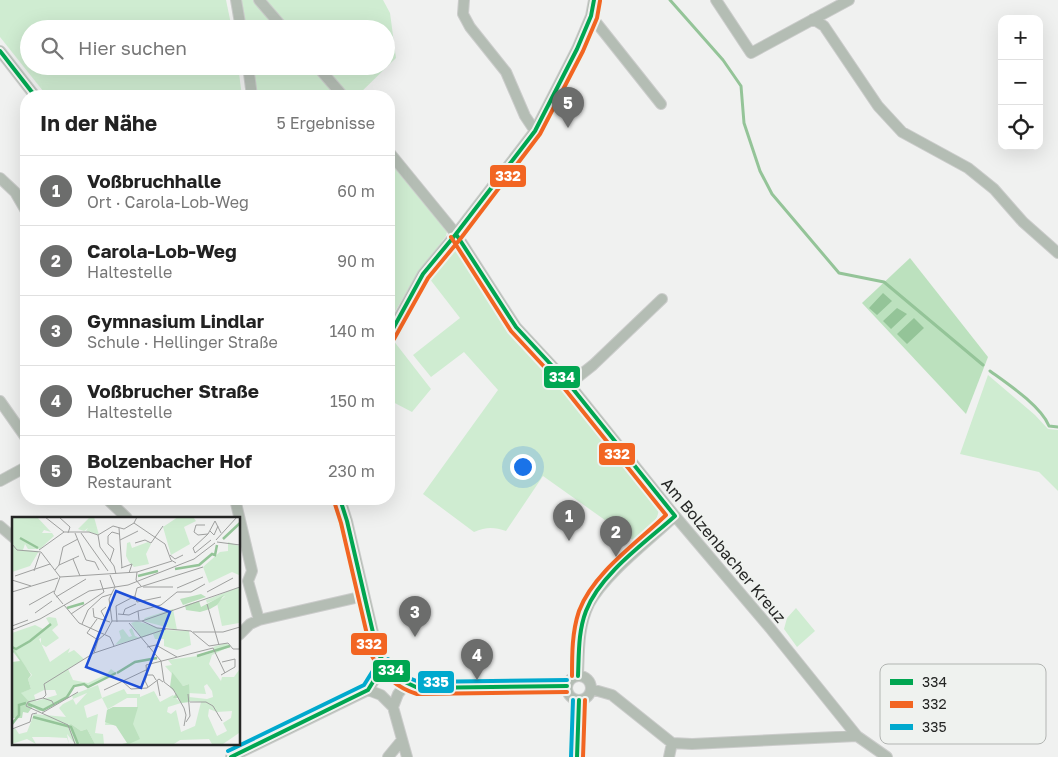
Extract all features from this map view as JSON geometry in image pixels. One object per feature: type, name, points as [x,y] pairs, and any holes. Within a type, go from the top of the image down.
[{"type":"street","points":[[236,0],[239,20]]},
{"type":"street","points":[[259,0],[276,20]]},
{"type":"street","points":[[464,0],[463,14],[470,26],[506,72],[525,116],[535,131]]},
{"type":"street","points":[[395,325],[423,274],[535,131],[577,49],[591,16],[594,0]]},
{"type":"street","points":[[716,0],[751,52],[849,0]]},
{"type":"street","points":[[591,16],[661,104]]},
{"type":"street","points":[[813,19],[824,26],[878,106],[902,132],[968,168],[994,189],[1023,222],[1058,253]]},
{"type":"street","points":[[0,51],[30,90]]},
{"type":"street","points":[[249,75],[251,90]]},
{"type":"street","points":[[325,75],[338,90]]},
{"type":"street","name":"Am Bolzenbacher Kreuz","points":[[395,159],[456,234],[516,327],[568,384],[857,736],[887,757]]},
{"type":"street","points":[[0,178],[20,200]]},
{"type":"street","points":[[568,384],[593,365],[662,299]]},
{"type":"street","points":[[0,401],[20,429]]},
{"type":"street","points":[[0,481],[20,469]]},
{"type":"street","points":[[113,505],[126,517]]},
{"type":"street","points":[[342,505],[378,654],[384,664],[396,676],[406,684],[418,688],[567,686]]},
{"type":"street","points":[[578,676],[579,638],[590,604],[611,576],[676,516]]},
{"type":"street","points":[[240,519],[252,571],[248,580],[259,620]]},
{"type":"street","points":[[0,526],[12,536]]},
{"type":"street","points":[[240,562],[250,560]]},
{"type":"street","points":[[240,634],[250,624],[259,620],[364,596]]},
{"type":"street","points":[[231,757],[368,690],[384,664]]},
{"type":"street","points":[[578,676],[586,678],[590,685],[585,698],[579,700],[568,694],[567,686],[571,679],[578,676]]},
{"type":"street","points":[[393,707],[398,694],[406,684]]},
{"type":"street","points":[[590,689],[612,695],[672,743],[857,736]]},
{"type":"street","points":[[368,690],[381,695],[393,707],[407,757]]},
{"type":"street","points":[[577,757],[579,700]]},
{"type":"street","points":[[388,757],[402,740]]},
{"type":"street","points":[[669,757],[672,743]]},
{"type":"shaded area","points":[[0,0],[226,0],[230,20],[20,20],[20,62],[0,37]]},
{"type":"shaded area","points":[[240,0],[255,0],[272,20],[243,20]]},
{"type":"shaded area","points":[[264,0],[383,0],[390,13],[391,20],[281,20]]},
{"type":"shaded area","points":[[30,75],[239,75],[241,90],[42,90]]},
{"type":"shaded area","points":[[254,75],[320,75],[333,90],[256,90]]},
{"type":"shaded area","points":[[329,75],[379,75],[363,90],[342,90]]},
{"type":"shaded area","points":[[395,163],[447,232],[446,236],[415,277],[395,312]]},
{"type":"shaded area","points":[[453,250],[462,253],[513,331],[573,400],[658,504],[659,510],[652,525],[633,540],[543,476],[506,531],[490,528],[474,532],[423,494],[498,390],[464,352],[431,377],[413,355],[460,318],[429,278],[449,252]]},
{"type":"shaded area","points":[[910,258],[988,357],[966,414],[862,303]]},
{"type":"shaded area","points":[[883,293],[892,301],[877,315],[869,308]]},
{"type":"shaded area","points":[[897,308],[907,314],[891,329],[883,321]]},
{"type":"shaded area","points":[[914,318],[924,328],[907,344],[897,334]]},
{"type":"shaded area","points":[[395,343],[431,389],[412,412],[395,403]]},
{"type":"shaded area","points":[[988,375],[1035,415],[1048,429],[1058,430],[1058,491],[1039,472],[960,454]]},
{"type":"shaded area","points":[[796,608],[815,631],[797,647],[784,629],[787,618]]},
{"type":"waterway","points":[[670,0],[723,60],[741,86],[744,123],[760,171],[772,194],[839,273],[884,282],[983,365]]},
{"type":"waterway","points":[[990,371],[1032,403],[1045,418],[1049,426],[1058,427]]},
{"type":"transit line","name":"334","points":[[395,325],[423,274],[535,131],[577,49],[591,16],[594,0]]},
{"type":"transit line","name":"332","points":[[395,337],[428,278],[540,134],[583,51],[597,18],[600,1]]},
{"type":"transit line","name":"334","points":[[0,51],[30,90]]},
{"type":"transit line","name":"334","points":[[456,234],[516,327],[569,384],[675,516]]},
{"type":"transit line","name":"332","points":[[451,237],[511,331],[564,388],[666,515],[605,571],[586,597],[579,611],[575,627],[572,651],[572,676]]},
{"type":"transit line","name":"332","points":[[335,505],[372,656],[380,669],[391,680],[417,694],[567,692]]},
{"type":"transit line","name":"334","points":[[342,505],[378,654],[395,675],[418,688],[567,686]]},
{"type":"transit line","name":"334","points":[[578,676],[579,643],[582,627],[586,611],[593,597],[625,559],[675,516]]},
{"type":"transit line","name":"335","points":[[388,659],[409,678],[419,682],[567,680]]},
{"type":"transit line","name":"335","points":[[228,751],[364,685],[379,661]]},
{"type":"transit line","name":"334","points":[[231,757],[368,690],[384,664]]},
{"type":"transit line","name":"335","points":[[571,757],[573,700]]},
{"type":"transit line","name":"334","points":[[577,757],[579,700]]},
{"type":"transit line","name":"332","points":[[583,757],[585,700]]},
{"type":"place","name":"Bolzenbacher Hof","points":[[568,128]]},
{"type":"place","name":"Voßbruchhalle","points":[[569,541]]},
{"type":"place","name":"Carola-Lob-Weg","points":[[616,557]]},
{"type":"place","name":"Gymnasium Lindlar","points":[[415,637]]},
{"type":"place","name":"Voßbrucher Straße","points":[[477,680]]}]
